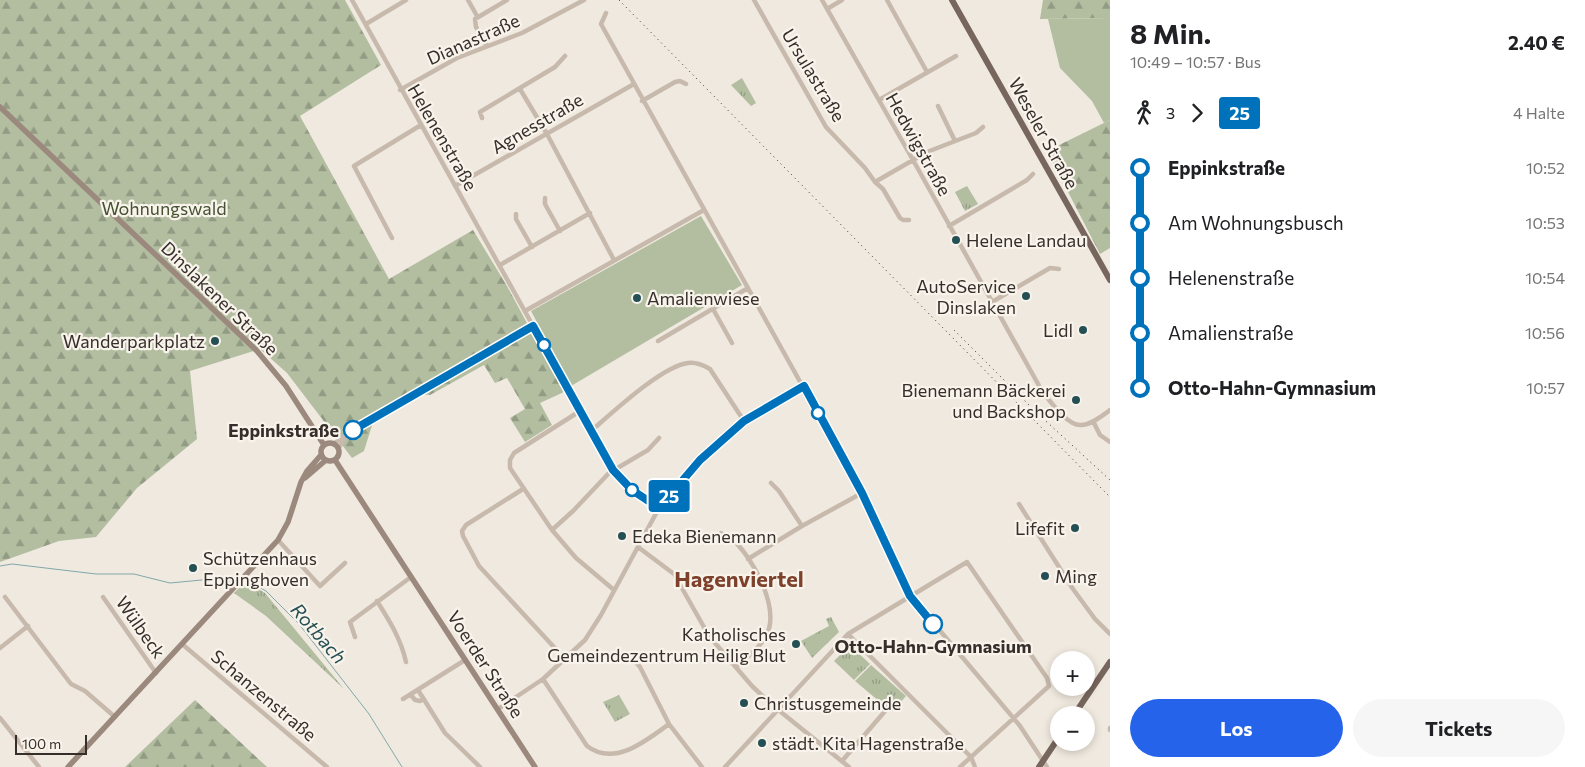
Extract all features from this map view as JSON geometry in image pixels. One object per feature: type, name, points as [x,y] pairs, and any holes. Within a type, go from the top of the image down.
[{"type":"main road","name":"Weseler Straße","points":[[952,0],[1110,280]]},
{"type":"main road","name":"Dinslakener Straße","points":[[0,107],[256,351],[286,386],[324,446]]},
{"type":"main road","points":[[68,767],[278,540],[288,522],[307,471],[324,458],[335,460],[338,455],[338,449],[333,444],[324,446],[321,450],[324,458]]},
{"type":"main road","name":"Voerder Straße","points":[[335,460],[535,767]]},
{"type":"main road","points":[[1080,706],[1109,665]]},
{"type":"main road","points":[[1043,765],[1051,751]]},
{"type":"street","name":"Helenenstraße","points":[[352,0],[400,90],[500,265],[613,470],[632,490],[659,508]]},
{"type":"street","points":[[366,24],[406,0]]},
{"type":"street","points":[[468,0],[477,16]]},
{"type":"street","points":[[487,46],[476,27],[475,19],[477,16],[507,0]]},
{"type":"street","name":"Dianastraße","points":[[400,90],[457,58],[522,33],[584,0]]},
{"type":"street","name":"Ursulastraße","points":[[754,0],[826,127],[883,189],[900,218],[909,220]]},
{"type":"street","name":"Hedwigstraße","points":[[822,0],[1042,391],[1071,422],[1082,425],[1093,421]]},
{"type":"street","points":[[827,9],[842,0]]},
{"type":"street","points":[[887,0],[927,72]]},
{"type":"street","points":[[606,12],[601,24],[642,101],[804,386],[862,493],[910,596],[1014,719],[1043,765]]},
{"type":"street","points":[[482,118],[480,112],[556,67],[565,56]]},
{"type":"street","points":[[879,100],[956,56]]},
{"type":"street","points":[[642,101],[675,82],[680,81],[686,84]]},
{"type":"street","name":"Agnesstraße","points":[[455,186],[634,84]]},
{"type":"street","points":[[520,89],[547,134],[614,260]]},
{"type":"street","points":[[938,106],[955,141]]},
{"type":"street","points":[[392,238],[354,166],[421,125]]},
{"type":"street","points":[[875,182],[932,150],[976,133],[983,127]]},
{"type":"street","points":[[949,226],[1027,180],[1033,174]]},
{"type":"street","points":[[545,198],[545,204],[560,230]]},
{"type":"street","points":[[525,311],[704,210]]},
{"type":"street","points":[[500,265],[590,213]]},
{"type":"street","points":[[516,214],[516,219],[532,247]]},
{"type":"street","points":[[992,302],[1050,268],[1059,269]]},
{"type":"street","points":[[658,341],[748,288]]},
{"type":"street","points":[[713,309],[732,343]]},
{"type":"street","points":[[333,444],[348,433],[533,326]]},
{"type":"street","points":[[591,430],[650,382],[686,363],[702,364],[710,369],[744,421]]},
{"type":"street","points":[[498,709],[543,679],[584,640],[659,508],[703,457],[744,421],[804,386]]},
{"type":"street","points":[[1110,410],[1093,421],[1100,435],[1110,442]]},
{"type":"street","points":[[580,412],[514,453],[510,460],[510,468],[552,530],[576,558],[614,590]]},
{"type":"street","points":[[338,449],[348,433]]},
{"type":"street","points":[[552,530],[613,470],[648,450],[659,438]]},
{"type":"street","points":[[771,483],[779,491],[802,526]]},
{"type":"street","points":[[523,489],[466,525],[462,531],[463,536],[479,566],[565,659]]},
{"type":"street","points":[[748,559],[802,526],[862,493]]},
{"type":"street","points":[[1019,504],[1073,589],[1095,619],[1110,634]]},
{"type":"street","points":[[721,533],[731,538],[748,559],[769,601],[770,626],[766,637],[736,667]]},
{"type":"street","points":[[278,540],[320,586],[345,563]]},
{"type":"street","points":[[638,546],[674,574],[709,636],[752,686],[778,710],[849,767]]},
{"type":"street","points":[[725,767],[848,634],[967,562],[1047,678],[1049,686],[960,767]]},
{"type":"street","points":[[354,637],[350,622],[411,577]]},
{"type":"street","points":[[5,597],[71,684],[85,690],[115,717]]},
{"type":"street","name":"Wülbeck","points":[[103,597],[156,673]]},
{"type":"street","points":[[377,601],[393,628],[404,652],[406,662]]},
{"type":"street","points":[[0,648],[28,626]]},
{"type":"street","points":[[848,634],[971,757],[975,767]]},
{"type":"street","name":"Schanzenstraße","points":[[182,644],[327,767]]},
{"type":"street","points":[[633,659],[640,667],[669,724],[702,767]]},
{"type":"street","points":[[403,699],[465,660]]},
{"type":"street","points":[[543,679],[587,746],[593,751],[610,756],[618,755],[650,738],[669,724]]},
{"type":"street","points":[[418,690],[445,732],[480,767]]},
{"type":"street","points":[[411,695],[415,700],[420,701],[424,699]]},
{"type":"street","points":[[842,761],[886,710]]},
{"type":"street","points":[[0,718],[39,767]]},
{"type":"green space","name":"Wohnungswald","points":[[0,0],[345,0],[381,65],[300,116],[389,279],[473,230],[507,286],[564,392],[540,403],[552,425],[525,442],[510,418],[525,409],[507,378],[495,383],[484,365],[430,395],[416,394],[373,422],[364,451],[352,458],[287,373],[260,349],[190,371],[197,439],[137,488],[96,537],[59,541],[0,562]]},
{"type":"green space","points":[[1043,0],[1110,0],[1110,18],[1040,19]]},
{"type":"green space","points":[[1110,18],[1110,120],[1104,123],[1092,101],[1060,68],[1048,19]]},
{"type":"green space","points":[[742,78],[756,103],[751,106],[731,85]]},
{"type":"green space","points":[[1110,120],[1110,248],[1100,254],[1047,151]]},
{"type":"green space","points":[[967,186],[978,204],[965,211],[955,192]]},
{"type":"green space","name":"Amalienwiese","points":[[701,216],[742,285],[571,386],[531,311]]},
{"type":"green space","points":[[242,585],[257,588],[265,593],[344,689],[266,616],[234,593]]},
{"type":"green space","points":[[831,617],[839,632],[812,658],[801,641],[829,626],[826,619]]},
{"type":"green space","points":[[850,645],[870,664],[854,680],[834,661]]},
{"type":"green space","points":[[871,665],[906,696],[892,712],[855,681]]},
{"type":"green space","points":[[619,695],[630,714],[615,722],[603,702]]},
{"type":"green space","points":[[195,700],[267,767],[125,767]]},
{"type":"waterway","name":"Rotbach","points":[[0,566],[12,564],[96,574],[134,574],[170,583],[212,579],[235,582]]},
{"type":"waterway","name":"Rotbach","points":[[242,583],[257,586],[266,591],[299,624],[369,714],[402,767]]},
{"type":"railway","points":[[619,0],[1110,497]]},
{"type":"railway","points":[[954,330],[1036,412],[1110,480]]},
{"type":"bus line","name":"25","points":[[353,430],[533,326],[613,470],[632,490],[659,508],[700,460],[744,421],[804,386],[862,493],[910,596],[933,624]]},
{"type":"place","name":"Helene Landau","points":[[956,240]]},
{"type":"place","name":"AutoService Dinslaken","points":[[1026,296]]},
{"type":"place","name":"Amalienwiese","points":[[637,298]]},
{"type":"place","name":"Lidl","points":[[1083,330]]},
{"type":"place","name":"Wanderparkplatz","points":[[215,341]]},
{"type":"place","name":"Bienemann Bäckerei und Backshop","points":[[1076,400]]},
{"type":"place","name":"Eppinkstraße","points":[[353,430]]},
{"type":"place","name":"Lifefit","points":[[1075,528]]},
{"type":"place","name":"Edeka Bienemann","points":[[622,536]]},
{"type":"place","name":"Schützenhaus Eppinghoven","points":[[193,568]]},
{"type":"place","name":"Ming","points":[[1045,576]]},
{"type":"place","name":"Otto-Hahn-Gymnasium","points":[[933,624]]},
{"type":"place","name":"Katholisches Gemeindezentrum Heilig Blut","points":[[796,644]]},
{"type":"place","name":"Christusgemeinde","points":[[744,703]]},
{"type":"place","name":"städt. Kita Hagenstraße","points":[[762,743]]},
{"type":"district","name":"Hagenviertel","points":[[739,578]]}]
